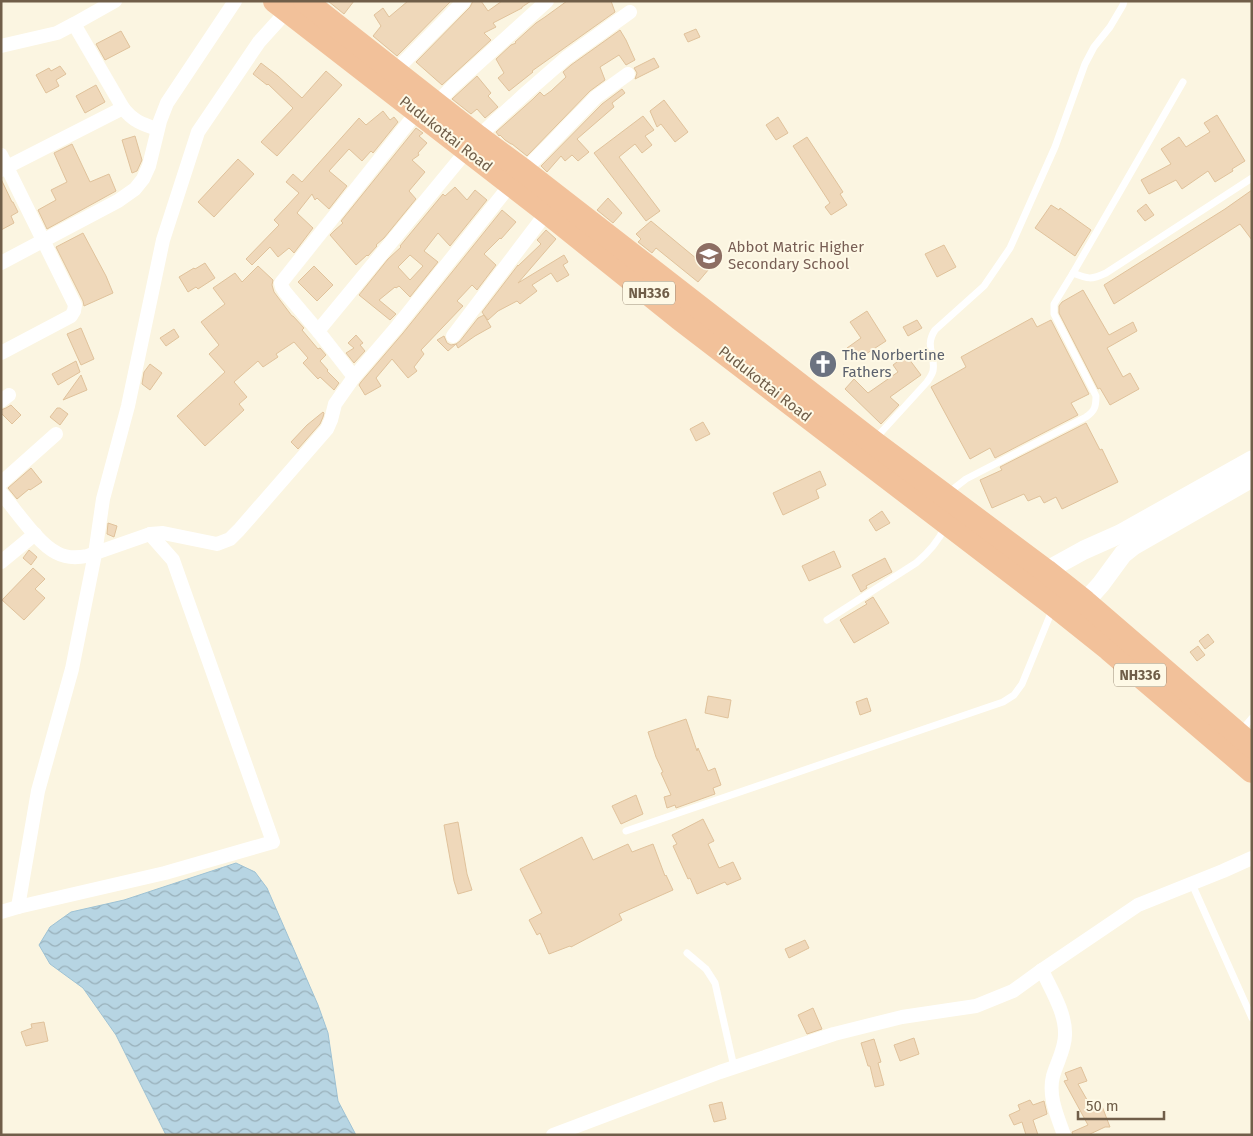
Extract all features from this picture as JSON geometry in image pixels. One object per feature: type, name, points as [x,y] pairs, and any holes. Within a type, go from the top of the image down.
[{"type":"highway","name":"Pudukottai Road","points":[[289,4],[394,72],[427,108]]},
{"type":"highway","name":"Pudukottai Road","points":[[289,4],[427,108],[685,309],[946,524],[1025,583],[1070,609],[1247,733]]},
{"type":"highway","name":"Pudukottai Road","points":[[517,178],[547,212],[873,442],[1046,571],[1070,609],[1109,649],[1252,771]]},
{"type":"street","points":[[1,46],[57,33],[115,1]]},
{"type":"street","points":[[1,263],[118,201],[135,189],[143,179],[149,166],[157,129],[167,103],[235,1]]},
{"type":"street","points":[[394,72],[464,1]]},
{"type":"street","points":[[354,377],[285,292],[281,283],[427,108],[547,1]]},
{"type":"street","points":[[18,907],[38,791],[72,670],[95,554],[103,499],[128,406],[163,240],[198,132],[259,42],[289,4]]},
{"type":"street","points":[[318,331],[472,144],[566,58],[630,12]]},
{"type":"street","points":[[74,24],[129,116],[137,122],[157,129]]},
{"type":"street","points":[[1,494],[35,534],[58,554],[71,557],[95,554],[150,534],[163,533],[218,544],[230,539],[327,429],[335,404],[354,377],[517,178],[596,97],[628,74]]},
{"type":"street","points":[[1,353],[71,316],[75,305],[3,164],[123,108]]},
{"type":"street","points":[[453,336],[547,212]]},
{"type":"street","points":[[1,483],[56,434]]},
{"type":"street","points":[[1025,583],[1084,550],[1120,534],[1252,460]]},
{"type":"street","points":[[1070,609],[1133,546],[1252,478]]},
{"type":"street","points":[[1,562],[35,534]]},
{"type":"street","points":[[1,912],[165,873],[273,842],[173,560],[150,534]]},
{"type":"street","points":[[553,1135],[734,1067],[834,1034],[902,1017],[976,1006],[1013,992],[1138,905],[1252,858]]},
{"type":"street","points":[[1042,970],[1061,1011],[1065,1026],[1065,1037],[1051,1087],[1053,1103],[1064,1135]]},
{"type":"lane","points":[[873,442],[933,373],[934,362],[930,344],[931,337],[936,330],[984,286],[1010,248],[1055,147],[1085,64],[1094,47],[1110,27],[1124,1]]},
{"type":"lane","points":[[944,496],[966,479],[1094,412],[1096,396],[1054,314],[1054,304],[1184,82]]},
{"type":"lane","points":[[1073,273],[1088,279],[1106,273],[1252,178]]},
{"type":"lane","points":[[827,620],[916,563],[928,553],[941,535],[946,524]]},
{"type":"lane","points":[[626,831],[1002,702],[1014,695],[1022,684],[1036,653],[1070,609]]},
{"type":"lane","points":[[1192,884],[1252,1018]]},
{"type":"lane","points":[[687,953],[706,969],[715,983],[734,1067]]},
{"type":"water","points":[[236,863],[255,872],[267,888],[318,1005],[328,1033],[338,1101],[356,1135],[166,1135],[116,1035],[83,988],[50,964],[39,945],[50,927],[71,912],[124,900]]},
{"type":"building","points":[[328,1],[354,1],[344,14]]},
{"type":"building","points":[[408,1],[451,1],[397,56],[373,36],[381,26],[374,15],[383,8],[389,17]]},
{"type":"building","points":[[473,1],[481,1],[488,11],[502,1],[531,1],[522,8],[493,23],[496,27],[484,33],[491,40],[442,85],[416,62],[470,7]]},
{"type":"building","points":[[567,1],[611,1],[615,12],[532,71],[509,91],[498,78],[504,73],[496,59],[536,23]]},
{"type":"building","points":[[696,29],[700,37],[688,42],[684,34]]},
{"type":"building","points":[[620,30],[635,60],[626,65],[619,55],[600,67],[605,80],[590,91],[527,156],[499,136],[496,132],[540,92],[544,96],[551,91],[566,77],[563,72]]},
{"type":"building","points":[[121,31],[130,47],[105,60],[96,44]]},
{"type":"building","points":[[654,58],[659,67],[635,79],[637,73],[634,68]]},
{"type":"building","points":[[261,63],[302,98],[326,71],[342,85],[277,156],[261,142],[293,108],[268,84],[253,74]]},
{"type":"building","points":[[60,66],[66,74],[56,80],[59,86],[46,93],[36,75],[49,68],[51,71]]},
{"type":"building","points":[[477,76],[491,93],[488,96],[498,107],[485,118],[477,109],[471,114],[452,99]]},
{"type":"building","points":[[96,85],[105,102],[85,113],[76,96]]},
{"type":"building","points":[[622,89],[625,93],[612,103],[614,107],[577,139],[589,152],[578,161],[572,155],[565,161],[561,156],[547,172],[541,166],[602,104]]},
{"type":"building","points":[[664,100],[688,132],[675,142],[661,124],[657,127],[650,111]]},
{"type":"building","points":[[383,111],[390,120],[394,117],[398,122],[373,153],[371,151],[362,161],[349,149],[329,171],[347,186],[329,209],[317,198],[315,200],[312,194],[297,213],[313,228],[294,253],[289,248],[278,257],[270,247],[252,265],[246,259],[279,225],[274,220],[299,193],[286,182],[293,174],[302,182],[359,118],[366,125]]},
{"type":"building","points":[[1217,115],[1245,161],[1215,182],[1208,171],[1182,189],[1176,180],[1149,194],[1141,180],[1171,164],[1161,149],[1179,137],[1186,147],[1210,132],[1204,123]]},
{"type":"building","points":[[643,116],[654,130],[645,136],[652,145],[642,153],[635,144],[619,157],[660,211],[646,221],[594,153]]},
{"type":"building","points":[[778,117],[788,133],[776,140],[766,125]]},
{"type":"building","points":[[416,128],[423,133],[419,136],[427,143],[418,153],[419,155],[412,160],[425,172],[409,191],[416,199],[368,256],[356,265],[330,235],[343,223],[341,221]]},
{"type":"building","points":[[135,136],[142,160],[137,171],[132,173],[122,140]]},
{"type":"building","points":[[807,137],[843,192],[840,194],[847,205],[831,215],[825,207],[830,203],[793,146]]},
{"type":"building","points":[[72,144],[90,182],[109,174],[116,191],[47,229],[38,210],[56,200],[51,190],[67,182],[54,153]]},
{"type":"building","points":[[238,159],[254,174],[214,217],[198,202]]},
{"type":"building","points":[[1,179],[18,212],[11,216],[14,223],[1,230]]},
{"type":"building","points":[[455,187],[467,200],[475,190],[487,200],[450,246],[438,233],[424,251],[438,262],[410,297],[399,286],[379,300],[396,314],[390,320],[359,295],[388,259],[401,247],[443,194],[445,196]],"holes":[[[410,255],[423,266],[410,280],[398,267]]]},
{"type":"building","points":[[1252,190],[1252,240],[1240,224],[1114,304],[1104,285]]},
{"type":"building","points":[[608,198],[622,213],[613,223],[597,210]]},
{"type":"building","points":[[1146,204],[1154,215],[1145,221],[1137,211]]},
{"type":"building","points":[[1051,205],[1059,210],[1060,208],[1091,230],[1075,256],[1035,228]]},
{"type":"building","points":[[502,210],[516,222],[484,254],[496,265],[477,290],[472,285],[457,301],[463,306],[421,350],[424,354],[414,367],[417,371],[408,378],[392,359],[376,378],[381,386],[365,395],[359,385],[361,382]]},
{"type":"building","points":[[651,221],[709,269],[698,282],[656,248],[652,253],[638,242],[641,239],[636,234]]},
{"type":"building","points":[[546,230],[556,239],[518,283],[564,255],[568,262],[563,265],[569,275],[557,282],[551,273],[532,285],[537,291],[520,304],[517,301],[498,311],[488,320],[482,312],[518,265],[541,244],[537,240]]},
{"type":"building","points":[[83,233],[113,293],[84,306],[56,247]]},
{"type":"building","points":[[944,245],[956,267],[937,277],[925,254]]},
{"type":"building","points":[[205,263],[215,278],[198,289],[196,287],[188,292],[179,277]]},
{"type":"building","points":[[258,266],[273,280],[274,292],[292,316],[304,328],[302,330],[318,349],[320,348],[326,355],[320,361],[339,383],[334,390],[320,377],[318,379],[303,363],[308,358],[294,342],[276,354],[278,357],[263,367],[258,361],[234,382],[247,397],[239,404],[244,410],[205,446],[177,416],[225,372],[209,354],[219,345],[201,322],[225,304],[213,288],[235,273],[242,282]]},
{"type":"building","points":[[314,266],[333,285],[317,301],[298,282]]},
{"type":"building","points":[[1083,290],[1109,335],[1133,322],[1137,331],[1107,348],[1123,377],[1130,373],[1139,389],[1110,405],[1100,388],[1098,389],[1059,313],[1059,306],[1062,302]]},
{"type":"building","points":[[867,311],[886,341],[855,361],[847,348],[861,338],[850,322]]},
{"type":"building","points":[[484,315],[491,327],[458,348],[456,344],[478,318]]},
{"type":"building","points":[[1032,318],[1037,327],[1051,320],[1089,394],[1071,403],[1078,415],[995,458],[990,448],[970,459],[931,387],[966,367],[961,357]]},
{"type":"building","points":[[917,320],[922,328],[908,336],[903,327]]},
{"type":"building","points":[[81,328],[94,359],[81,365],[67,334]]},
{"type":"building","points":[[174,329],[179,337],[166,346],[160,338]]},
{"type":"building","points":[[356,335],[363,343],[360,345],[365,351],[354,363],[346,353],[354,348],[348,343]]},
{"type":"building","points":[[444,336],[447,343],[451,345],[456,344],[448,351],[437,340]]},
{"type":"building","points":[[906,355],[921,375],[890,397],[899,405],[881,424],[845,389],[854,379],[868,393],[898,372],[893,365]]},
{"type":"building","points":[[76,361],[80,372],[58,385],[52,374]]},
{"type":"building","points":[[150,364],[162,373],[150,390],[142,384],[144,372]]},
{"type":"building","points":[[81,375],[87,390],[63,400]]},
{"type":"building","points":[[11,405],[21,415],[12,424],[1,413],[1,410]]},
{"type":"building","points":[[57,408],[68,414],[60,425],[50,417]]},
{"type":"building","points":[[323,412],[320,424],[298,449],[291,442]]},
{"type":"building","points":[[703,422],[710,434],[696,441],[690,429]]},
{"type":"building","points":[[1086,423],[1100,450],[1102,449],[1118,482],[1062,509],[1056,497],[1044,503],[1040,496],[1028,501],[1024,494],[992,508],[980,480],[1002,470],[1000,467]]},
{"type":"building","points":[[31,468],[42,482],[29,489],[17,499],[8,488]]},
{"type":"building","points":[[820,471],[826,485],[816,490],[819,498],[783,515],[773,493]]},
{"type":"building","points":[[882,511],[890,523],[876,531],[869,520]]},
{"type":"building","points":[[108,523],[117,526],[114,537],[107,534]]},
{"type":"building","points":[[29,550],[37,557],[31,565],[23,558]]},
{"type":"building","points":[[834,551],[841,567],[809,581],[802,566]]},
{"type":"building","points":[[885,558],[892,572],[866,586],[867,588],[861,592],[852,575]]},
{"type":"building","points":[[33,568],[45,579],[35,589],[45,598],[24,620],[2,600]]},
{"type":"building","points":[[873,597],[889,623],[854,643],[840,620],[867,604],[865,602]]},
{"type":"building","points":[[1208,634],[1214,642],[1205,649],[1199,641]]},
{"type":"building","points":[[1198,646],[1205,655],[1197,661],[1190,652]]},
{"type":"building","points":[[708,696],[731,700],[728,718],[705,713]]},
{"type":"building","points":[[867,698],[871,711],[860,715],[856,702]]},
{"type":"building","points":[[686,719],[697,751],[698,748],[708,771],[715,768],[721,785],[713,788],[715,794],[676,808],[675,805],[667,808],[664,797],[671,795],[661,773],[663,772],[648,732]]},
{"type":"building","points":[[636,795],[643,814],[621,824],[612,806]]},
{"type":"building","points":[[703,819],[714,841],[708,844],[719,868],[733,862],[741,879],[727,885],[725,882],[697,894],[673,846],[677,844],[672,835]]},
{"type":"building","points":[[458,822],[467,874],[472,890],[458,894],[444,825]]},
{"type":"building","points":[[582,837],[593,860],[628,844],[632,852],[653,844],[665,876],[673,890],[619,914],[622,920],[571,947],[549,954],[540,933],[537,935],[529,920],[542,913],[520,869]]},
{"type":"building","points":[[805,940],[809,948],[789,958],[785,949]]},
{"type":"building","points":[[813,1008],[822,1029],[807,1034],[798,1015]]},
{"type":"building","points":[[44,1022],[48,1041],[26,1046],[21,1032],[32,1028],[31,1024]]},
{"type":"building","points":[[914,1038],[919,1054],[900,1061],[894,1045]]},
{"type":"building","points":[[874,1039],[881,1062],[878,1063],[884,1085],[875,1087],[870,1066],[868,1066],[861,1043]]},
{"type":"building","points":[[1081,1067],[1087,1081],[1078,1084],[1090,1105],[1100,1101],[1110,1127],[1105,1127],[1088,1135],[1073,1135],[1072,1132],[1088,1125],[1064,1081],[1068,1080],[1065,1073]]},
{"type":"building","points":[[1030,1100],[1033,1105],[1044,1101],[1047,1114],[1033,1120],[1038,1135],[1026,1135],[1022,1122],[1014,1125],[1009,1115],[1020,1110],[1018,1105]]},
{"type":"building","points":[[722,1102],[726,1119],[714,1122],[709,1105]]},
{"type":"place","name":"Abbot Matric Higher Secondary School","points":[[709,256]]},
{"type":"place","name":"The Norbertine Fathers","points":[[823,364]]}]
